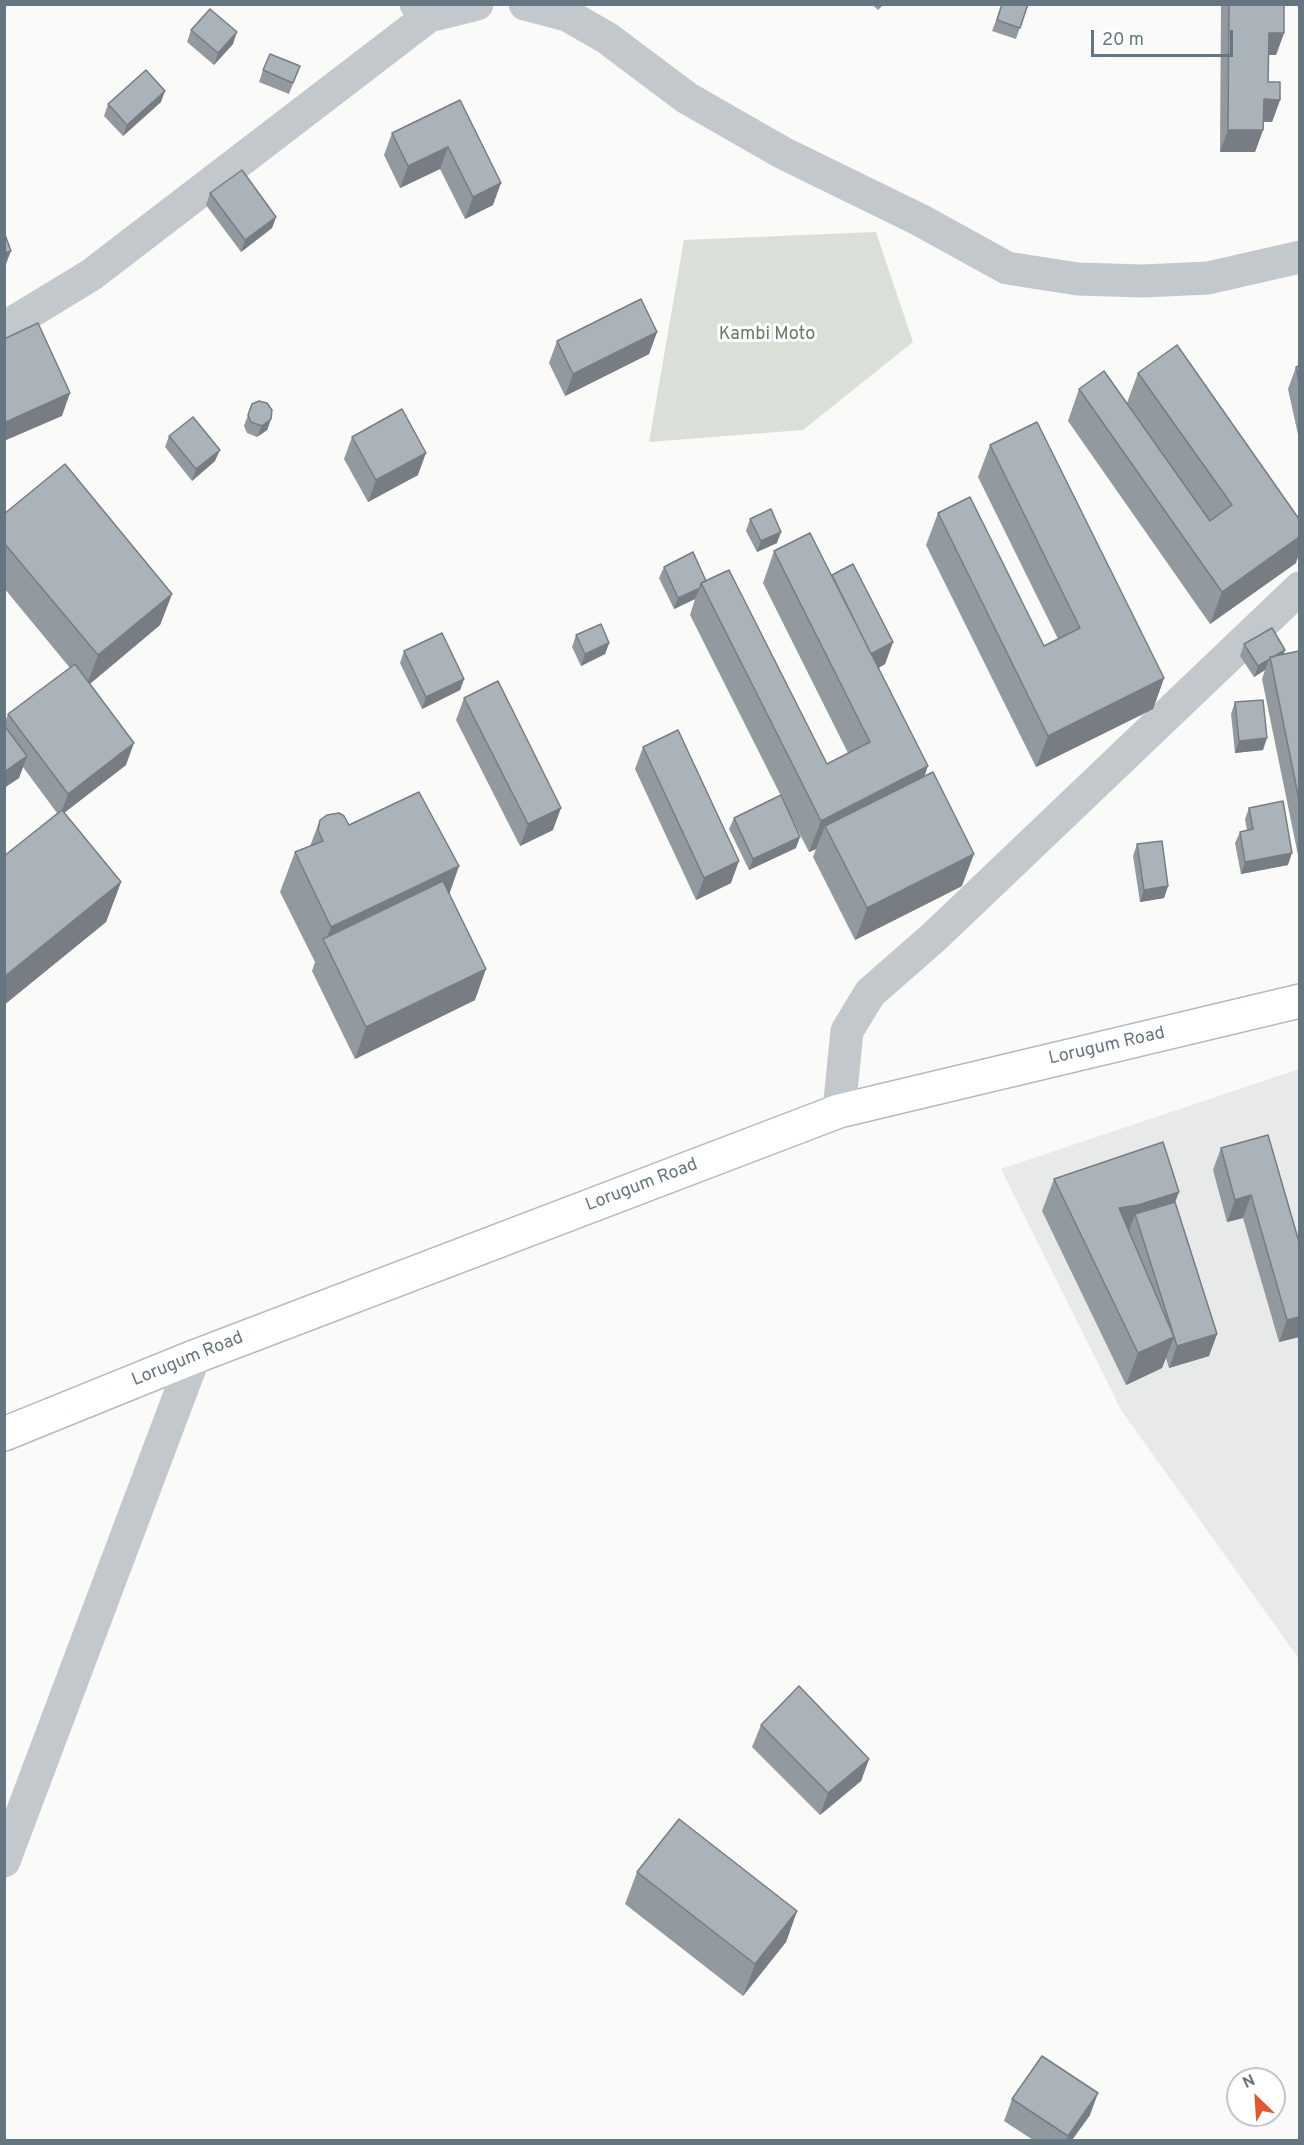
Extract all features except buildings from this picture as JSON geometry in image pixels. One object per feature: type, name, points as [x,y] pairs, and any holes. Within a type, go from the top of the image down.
[{"type":"main road","name":"Lorugum Road","points":[[4,1434],[194,1357],[839,1111],[1299,1001]]},
{"type":"street","points":[[4,328],[91,275],[423,10],[477,4]]},
{"type":"street","points":[[525,4],[569,10],[687,98],[764,142],[920,220],[1007,268],[1078,279],[1143,281],[1208,278],[1299,256]]},
{"type":"street","points":[[839,1111],[847,1031],[870,993],[951,921],[1299,588]]},
{"type":"street","points":[[4,1861],[194,1357]]},
{"type":"shaded area","points":[[1299,1069],[1299,1659],[1121,1410],[1001,1169]]},
{"type":"green space","name":"Kambi Moto","points":[[876,232],[913,342],[803,430],[649,442],[684,240]]}]
